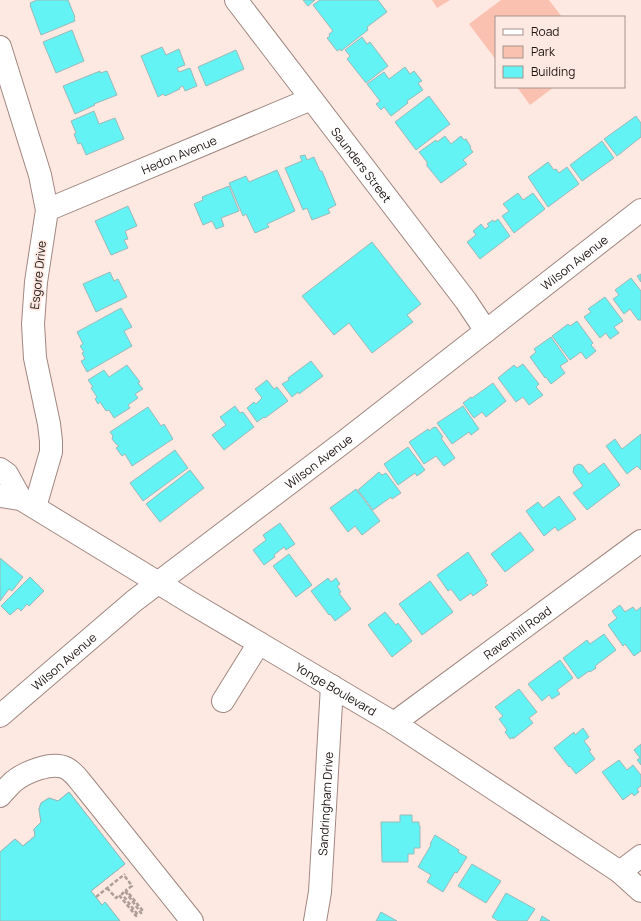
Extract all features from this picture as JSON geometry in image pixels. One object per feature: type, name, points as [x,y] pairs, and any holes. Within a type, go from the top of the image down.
[{"type":"street","name":"Saunders Street","points":[[236,0],[466,301],[486,331]]},
{"type":"street","name":"Esgore Drive","points":[[0,47],[40,175],[47,210],[36,282],[33,324],[35,358],[49,424],[51,452],[28,503]]},
{"type":"street","name":"Hedon Avenue","points":[[47,210],[311,99]]},
{"type":"street","name":"Wilson Avenue","points":[[0,716],[134,601],[345,441],[641,210]]},
{"type":"street","name":"Yonge Boulevard","points":[[0,469],[7,474],[28,503]]},
{"type":"street","name":"Yonge Boulevard","points":[[0,496],[28,503],[158,583],[394,723],[620,872],[641,891]]},
{"type":"street","name":"Ravenhill Road","points":[[394,723],[641,541]]},
{"type":"street","points":[[223,701],[259,643]]},
{"type":"street","name":"Sandringham Drive","points":[[314,921],[320,892],[332,686]]},
{"type":"street","points":[[0,796],[15,781],[42,768],[52,765],[68,768],[192,921]]},
{"type":"street","points":[[620,872],[641,856]]},
{"type":"path","points":[[96,897],[107,888],[124,875],[132,886],[126,890],[143,911],[141,913],[124,891],[122,894],[138,915],[136,916],[119,895],[116,898],[107,888]]},
{"type":"green space","points":[[432,0],[450,0],[437,8]]},
{"type":"green space","points":[[501,0],[549,0],[561,16],[495,16],[495,59],[469,24]]},
{"type":"green space","points":[[518,88],[553,88],[530,105]]},
{"type":"building","points":[[37,0],[68,0],[75,17],[75,21],[41,35],[30,5],[30,3]]},
{"type":"building","points":[[303,0],[315,0],[308,6]]},
{"type":"building","points":[[320,0],[378,0],[387,12],[367,27],[368,30],[341,51],[340,49],[337,51],[327,38],[333,31],[313,5]]},
{"type":"building","points":[[72,30],[84,61],[56,73],[43,42]]},
{"type":"building","points":[[362,37],[367,44],[370,42],[388,66],[366,83],[347,59],[350,56],[345,50]]},
{"type":"building","points":[[162,47],[166,55],[179,49],[185,65],[177,68],[179,72],[190,68],[197,86],[185,91],[183,86],[165,96],[163,94],[158,97],[141,56]]},
{"type":"building","points":[[236,50],[244,69],[206,86],[198,67]]},
{"type":"building","points":[[405,67],[410,74],[414,71],[422,81],[418,83],[423,90],[407,101],[408,103],[391,116],[384,107],[381,110],[376,104],[380,101],[367,84],[384,72],[389,79]]},
{"type":"building","points":[[100,71],[100,73],[107,71],[117,95],[94,104],[95,105],[75,114],[63,86]]},
{"type":"building","points":[[429,96],[450,124],[416,150],[395,122]]},
{"type":"building","points":[[94,111],[99,124],[115,118],[124,139],[86,155],[81,143],[78,144],[74,134],[76,133],[71,121]]},
{"type":"building","points":[[636,116],[641,123],[641,137],[617,156],[604,139]]},
{"type":"building","points":[[445,136],[451,144],[461,136],[464,140],[466,139],[473,152],[463,160],[467,164],[441,183],[427,166],[427,162],[419,152],[436,140],[437,142]]},
{"type":"building","points":[[602,141],[614,158],[582,181],[570,165]]},
{"type":"building","points":[[305,155],[307,160],[314,157],[320,171],[322,171],[336,205],[328,209],[330,213],[312,220],[307,208],[303,210],[285,168],[302,161],[300,156]]},
{"type":"building","points":[[548,162],[554,170],[556,169],[559,173],[567,167],[579,184],[548,207],[528,177]]},
{"type":"building","points":[[277,170],[295,211],[267,224],[269,227],[255,233],[246,214],[243,216],[229,183],[246,176],[249,182]]},
{"type":"building","points":[[229,186],[239,211],[221,218],[224,226],[216,229],[212,221],[203,225],[194,204],[203,200],[202,197]]},
{"type":"building","points":[[518,193],[523,200],[533,193],[545,209],[514,233],[502,216],[509,211],[503,204]]},
{"type":"building","points":[[128,206],[137,226],[125,231],[128,239],[124,240],[128,248],[111,255],[95,221]]},
{"type":"building","points":[[498,219],[510,236],[480,259],[467,242],[476,235],[473,231],[481,224],[485,229],[489,226],[487,224]]},
{"type":"building","points":[[372,242],[421,304],[407,315],[413,322],[372,353],[349,323],[334,335],[302,296]]},
{"type":"building","points":[[110,272],[114,281],[118,279],[127,297],[96,312],[83,284]]},
{"type":"building","points":[[641,274],[641,282],[637,276]]},
{"type":"building","points":[[631,278],[641,291],[641,320],[638,320],[630,309],[624,314],[613,299],[619,295],[615,290]]},
{"type":"building","points":[[605,297],[623,321],[614,327],[619,333],[610,339],[606,333],[600,338],[584,317],[591,312],[588,309]]},
{"type":"building","points":[[121,308],[132,327],[124,331],[132,346],[87,372],[81,361],[85,359],[82,353],[84,352],[80,346],[83,344],[77,332]]},
{"type":"building","points":[[577,321],[593,343],[591,345],[596,351],[586,359],[581,352],[570,360],[552,336],[568,324],[570,326]]},
{"type":"building","points":[[551,337],[568,361],[560,366],[565,373],[551,384],[530,357],[536,352],[534,349]]},
{"type":"building","points":[[311,361],[323,376],[299,394],[298,392],[292,397],[282,384],[289,380],[288,378]]},
{"type":"building","points":[[523,364],[539,384],[536,387],[543,395],[529,405],[523,397],[516,402],[498,378],[514,365],[517,368]]},
{"type":"building","points":[[127,365],[140,382],[138,383],[143,389],[135,394],[138,398],[128,405],[130,408],[114,418],[109,410],[106,411],[100,402],[98,404],[95,399],[97,397],[91,388],[93,387],[88,380],[104,370],[109,377]]},
{"type":"building","points":[[267,380],[274,389],[277,387],[288,401],[257,422],[247,408],[254,402],[256,404],[262,398],[255,389]]},
{"type":"building","points":[[493,383],[506,401],[486,417],[482,412],[474,418],[463,403]]},
{"type":"building","points":[[235,406],[240,413],[243,412],[254,427],[224,450],[212,435],[226,425],[220,417]]},
{"type":"building","points":[[463,406],[479,429],[471,435],[469,432],[452,444],[437,423]]},
{"type":"building","points":[[148,407],[161,426],[164,424],[173,439],[132,466],[125,454],[122,456],[116,448],[119,446],[112,439],[113,436],[110,432]]},
{"type":"building","points":[[436,427],[443,437],[441,438],[455,458],[444,466],[436,456],[424,464],[409,442],[428,429],[429,431]]},
{"type":"building","points":[[641,434],[641,470],[637,466],[627,474],[606,446],[615,439],[622,449]]},
{"type":"building","points":[[408,447],[425,470],[417,476],[415,473],[398,485],[384,464]]},
{"type":"building","points":[[175,450],[188,468],[143,501],[130,483]]},
{"type":"building","points":[[604,463],[620,485],[587,510],[573,493],[583,486],[573,472],[574,467],[578,464],[582,465],[589,474]]},
{"type":"building","points":[[190,470],[204,488],[160,522],[146,504]]},
{"type":"building","points":[[379,472],[382,475],[386,473],[401,493],[392,499],[391,497],[373,510],[358,490]]},
{"type":"building","points":[[356,489],[380,521],[362,535],[355,526],[348,532],[330,508]]},
{"type":"building","points":[[559,496],[576,519],[558,531],[555,527],[544,536],[526,511],[538,502],[543,508]]},
{"type":"building","points":[[280,523],[295,544],[286,550],[284,547],[274,555],[275,557],[264,565],[253,550],[266,540],[263,535]]},
{"type":"building","points":[[520,532],[534,550],[505,572],[491,554]]},
{"type":"building","points":[[468,552],[487,581],[485,583],[488,585],[473,596],[471,593],[460,601],[451,589],[448,591],[437,575]]},
{"type":"building","points":[[289,554],[312,585],[296,597],[273,566]]},
{"type":"building","points":[[0,558],[23,577],[12,591],[9,589],[0,601]]},
{"type":"building","points":[[30,577],[44,591],[29,606],[27,604],[21,611],[18,608],[10,615],[1,606]]},
{"type":"building","points":[[328,578],[331,582],[336,578],[340,584],[337,586],[341,592],[339,593],[351,609],[335,621],[311,591]]},
{"type":"building","points":[[430,581],[453,612],[422,635],[399,604]]},
{"type":"building","points":[[620,605],[625,612],[633,607],[636,611],[641,607],[641,651],[634,656],[625,644],[623,646],[608,625],[617,618],[612,611]]},
{"type":"building","points":[[385,612],[396,625],[398,623],[412,641],[392,657],[368,625]]},
{"type":"building","points":[[604,634],[616,650],[595,666],[596,668],[578,679],[563,658],[587,640],[590,644]]},
{"type":"building","points":[[560,660],[573,678],[557,690],[560,694],[552,699],[549,695],[542,701],[528,684]]},
{"type":"building","points":[[519,689],[537,712],[529,718],[533,723],[513,739],[513,737],[510,739],[505,732],[507,730],[499,719],[503,716],[495,707]]},
{"type":"building","points":[[583,728],[589,737],[584,741],[591,750],[589,751],[595,759],[576,774],[554,748],[574,732],[575,735]]},
{"type":"building","points":[[641,744],[641,765],[637,760],[640,758],[634,750]]},
{"type":"building","points":[[619,760],[627,770],[633,765],[641,775],[641,786],[637,789],[639,792],[634,796],[632,793],[623,800],[602,772]]},
{"type":"building","points":[[69,792],[125,864],[91,891],[102,905],[105,902],[120,921],[0,921],[0,852],[15,839],[23,846],[35,836],[34,829],[41,822],[39,809],[41,803],[49,798],[58,801]]},
{"type":"building","points":[[69,792],[125,864],[91,891],[102,905],[105,902],[120,921],[0,921],[0,852],[15,839],[23,846],[35,836],[34,829],[41,822],[39,809],[41,803],[49,798],[58,801]]},
{"type":"building","points":[[400,815],[412,815],[412,822],[419,822],[420,848],[414,848],[414,854],[408,854],[408,862],[382,862],[381,822],[400,822]]},
{"type":"building","points":[[435,835],[459,850],[458,852],[467,857],[457,873],[455,872],[443,892],[427,882],[431,875],[418,867]]},
{"type":"building","points":[[472,864],[501,881],[486,903],[458,886]]},
{"type":"building","points":[[506,893],[535,909],[527,921],[498,921],[492,917]]},
{"type":"building","points":[[381,912],[397,921],[376,921]]},
{"type":"building","points":[[542,916],[550,921],[540,921]]}]
